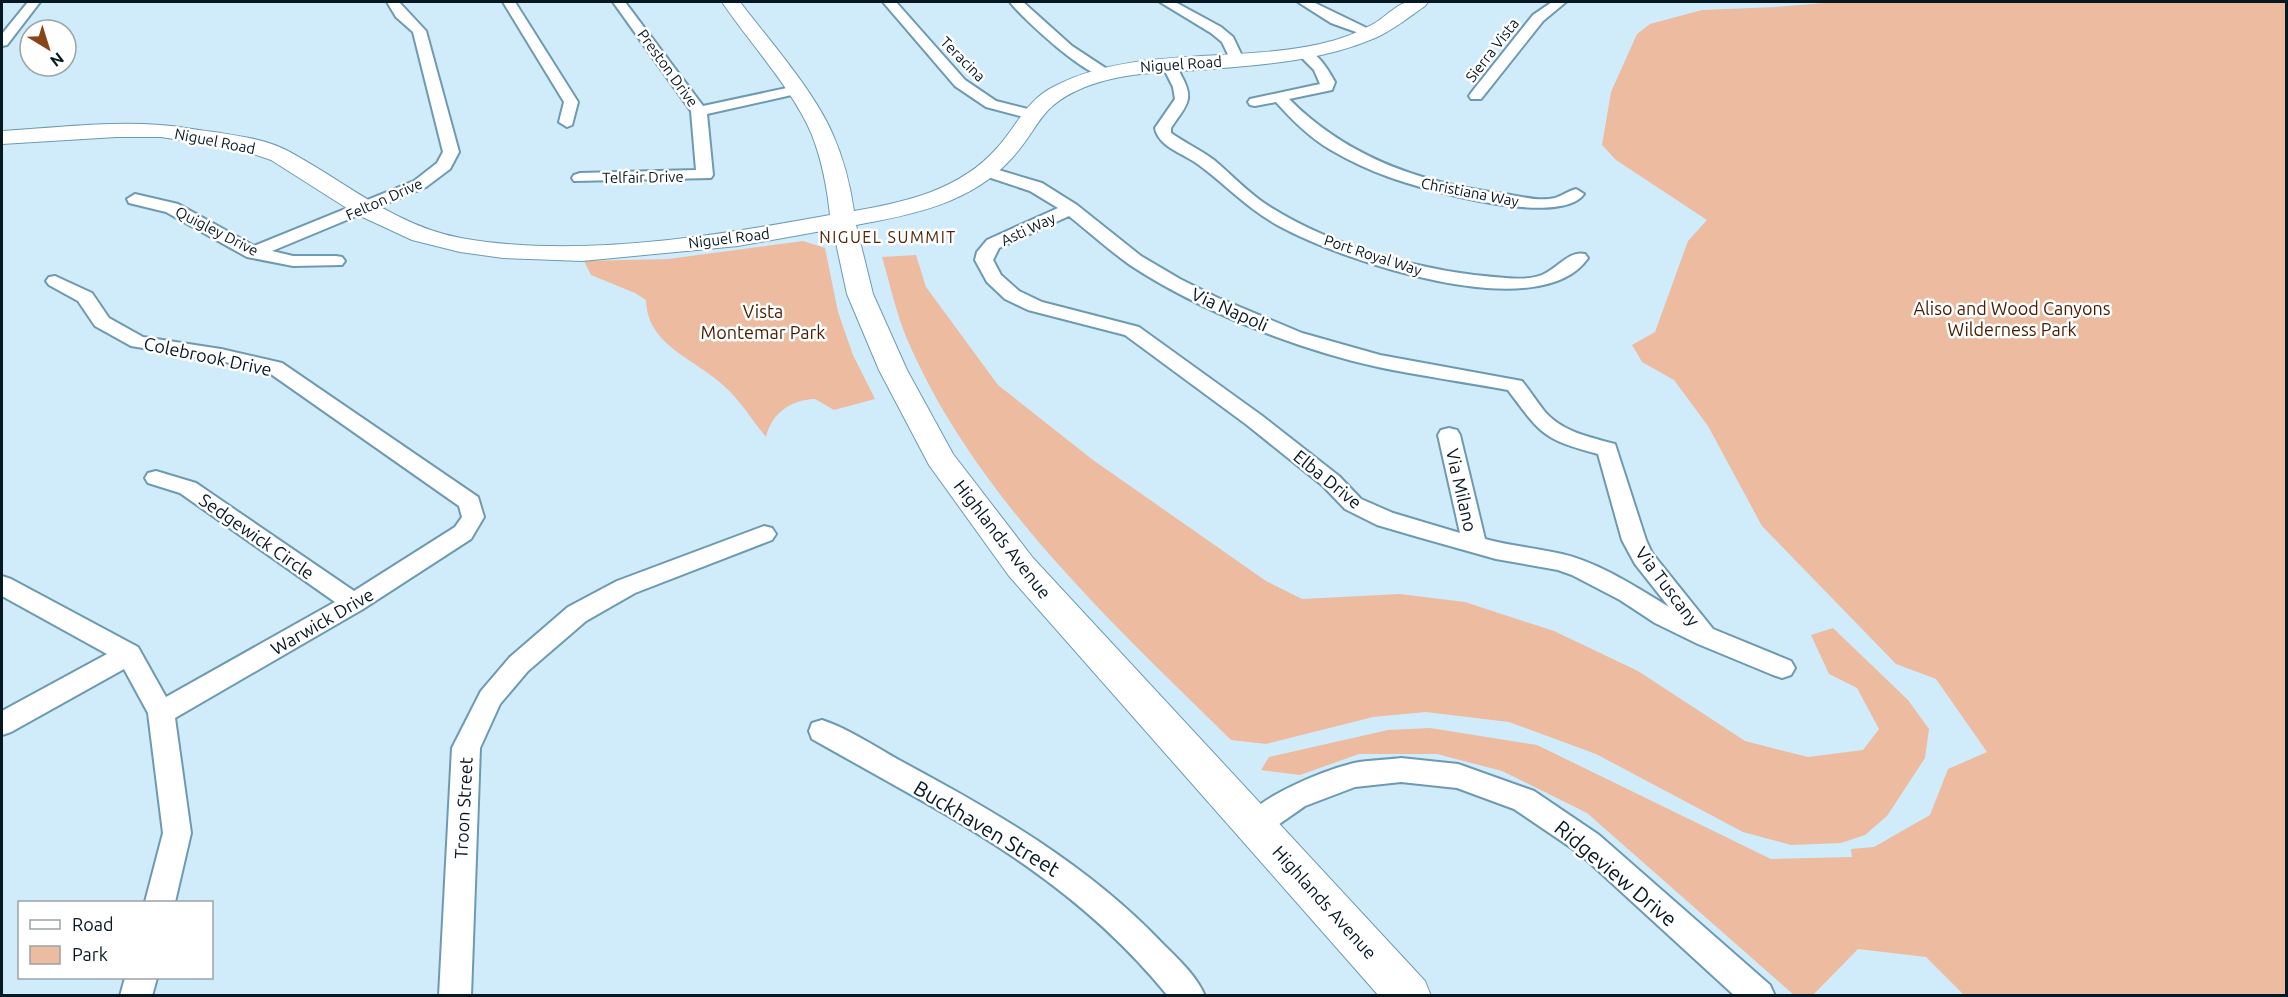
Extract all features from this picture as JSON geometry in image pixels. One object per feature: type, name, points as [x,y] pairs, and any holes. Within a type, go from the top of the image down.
[{"type":"main road","name":"Highlands Avenue","points":[[731,2],[796,90],[822,133],[837,176],[843,221],[860,294],[893,370],[940,458],[1022,567],[1409,996]]},
{"type":"main road","name":"Niguel Road","points":[[2,138],[116,131],[161,131],[243,143],[279,155],[364,209],[421,235],[460,245],[503,251],[582,254],[738,239],[910,208],[955,190],[985,171],[1000,159],[1016,141],[1031,114],[1060,91],[1105,74],[1134,67],[1304,53],[1370,33],[1419,2]]},
{"type":"street","points":[[2,42],[34,2]]},
{"type":"street","name":"Felton Drive","points":[[253,253],[420,184],[444,166],[451,152],[419,30],[401,15],[393,2]]},
{"type":"street","points":[[509,2],[571,102],[567,122]]},
{"type":"street","name":"Preston Drive","points":[[619,2],[699,111],[705,175]]},
{"type":"street","name":"Teracina","points":[[889,2],[960,83],[991,104],[1031,114]]},
{"type":"street","points":[[1017,2],[1066,49],[1105,74]]},
{"type":"street","points":[[1166,2],[1216,30],[1228,40],[1237,60]]},
{"type":"street","points":[[1304,2],[1336,20],[1370,33]]},
{"type":"street","name":"Sierra Vista","points":[[1476,96],[1538,18],[1560,2]]},
{"type":"street","points":[[1255,102],[1327,87],[1328,82],[1320,68],[1304,53]]},
{"type":"street","name":"Port Royal Way","points":[[1170,65],[1185,94],[1183,102],[1163,128],[1164,135],[1205,161],[1262,209],[1329,242],[1435,274],[1495,284],[1512,285],[1550,279],[1579,258]]},
{"type":"street","points":[[699,111],[796,90]]},
{"type":"street","name":"Christiana Way","points":[[1280,98],[1312,130],[1334,145],[1366,162],[1421,183],[1452,191],[1527,203],[1556,202],[1576,194]]},
{"type":"street","name":"Via Napoli","points":[[985,171],[1036,187],[1071,209],[1135,260],[1174,283],[1209,301],[1295,338],[1378,361],[1503,383]]},
{"type":"street","name":"Telfair Drive","points":[[580,178],[705,175]]},
{"type":"street","name":"Quigley Drive","points":[[135,199],[172,208],[253,253],[293,261],[336,261]]},
{"type":"street","name":"Asti Way","points":[[986,252],[993,244],[1071,209]]},
{"type":"street","name":"Elba Drive","points":[[986,252],[984,260],[993,278],[1012,295],[1035,306],[1132,331],[1271,433],[1331,481],[1353,504],[1385,519],[1474,544],[1580,569],[1629,594],[1664,616],[1707,637],[1782,668]]},
{"type":"street","name":"Colebrook Drive","points":[[56,281],[85,297],[102,322],[138,342],[221,355],[275,367],[470,502],[473,518]]},
{"type":"street","name":"Via Tuscany","points":[[1503,383],[1515,385],[1541,421],[1551,429],[1578,441],[1607,449],[1634,540],[1643,558],[1707,637]]},
{"type":"street","name":"Via Milano","points":[[1449,435],[1474,544]]},
{"type":"street","name":"Sedgewick Circle","points":[[156,478],[188,488],[354,603]]},
{"type":"street","name":"Warwick Drive","points":[[161,713],[354,603],[464,533],[473,518]]},
{"type":"street","name":"Troon Street","points":[[455,996],[466,748],[490,698],[519,664],[577,614],[626,587],[764,534]]},
{"type":"street","points":[[2,585],[129,654],[161,713],[177,833],[160,901]]},
{"type":"street","points":[[2,724],[129,654]]},
{"type":"street","name":"Buckhaven Street","points":[[822,731],[1015,841],[1066,876],[1121,924],[1172,974],[1189,996]]},
{"type":"street","name":"Ridgeview Drive","points":[[1255,825],[1295,797],[1354,775],[1401,770],[1458,776],[1524,800],[1589,844],[1759,996]]},
{"type":"street","points":[[136,996],[141,979]]},
{"type":"green space","name":"Aliso and Wood Canyons Wilderness Park","points":[[1837,2],[2286,2],[2286,995],[1964,995],[1926,957],[1858,949],[1813,995],[1794,995],[1587,813],[1502,771],[1437,754],[1359,754],[1300,775],[1261,770],[1269,757],[1388,730],[1430,728],[1537,745],[1771,859],[1852,857],[1851,849],[1874,847],[1930,815],[1948,769],[1987,752],[1936,679],[1896,664],[1762,526],[1708,426],[1674,380],[1642,362],[1632,345],[1655,332],[1688,241],[1707,220],[1616,160],[1602,145],[1611,92],[1637,34],[1650,24],[1702,10]]},
{"type":"green space","name":"Vista Montemar Park","points":[[803,241],[825,248],[838,312],[853,355],[875,399],[834,410],[815,399],[798,402],[783,409],[773,421],[766,437],[724,386],[664,340],[648,316],[646,300],[635,293],[591,275],[584,261],[668,259]]},
{"type":"green space","points":[[916,255],[926,287],[998,385],[1093,460],[1266,581],[1302,599],[1400,594],[1465,602],[1554,631],[1638,671],[1745,741],[1808,757],[1863,750],[1879,729],[1857,688],[1829,674],[1811,635],[1833,628],[1908,700],[1929,729],[1925,758],[1887,816],[1865,835],[1841,843],[1791,845],[1743,832],[1596,754],[1509,722],[1426,712],[1373,717],[1266,744],[1231,740],[1094,603],[1008,504],[969,452],[936,397],[907,339],[882,257]]},
{"type":"district","name":"NIGUEL SUMMIT","points":[[888,237]]}]
